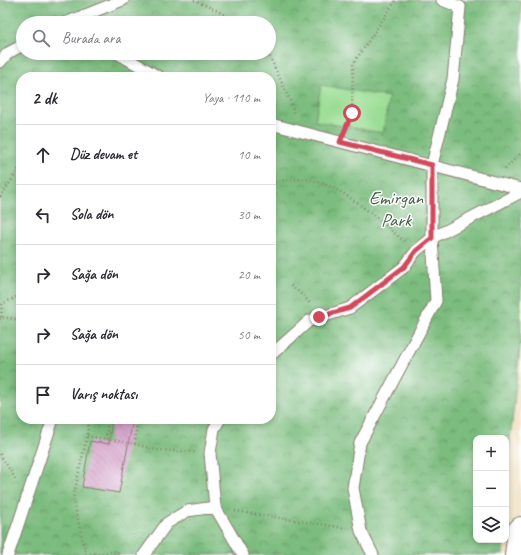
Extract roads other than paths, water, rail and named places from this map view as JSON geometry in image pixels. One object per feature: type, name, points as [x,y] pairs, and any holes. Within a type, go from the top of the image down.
[{"type":"street","points":[[516,555],[520,522]]},
{"type":"lane","points":[[83,16],[123,0]]},
{"type":"lane","points":[[373,555],[361,531],[353,488],[360,443],[436,301],[432,238],[432,165],[453,79],[460,7],[459,3],[442,0]]},
{"type":"lane","points":[[0,62],[8,53],[16,49]]},
{"type":"lane","points":[[129,60],[150,72]]},
{"type":"lane","points":[[276,125],[432,165],[521,190]]},
{"type":"lane","points":[[276,351],[309,321],[350,308],[404,267],[416,251],[432,238],[521,190]]},
{"type":"lane","points":[[8,555],[50,424]]},
{"type":"lane","points":[[217,424],[214,429],[210,453],[215,507],[243,555]]},
{"type":"lane","points":[[144,555],[168,522],[187,511],[215,507]]},
{"type":"park label","name":"Emirgan Park","points":[[396,208]]}]
